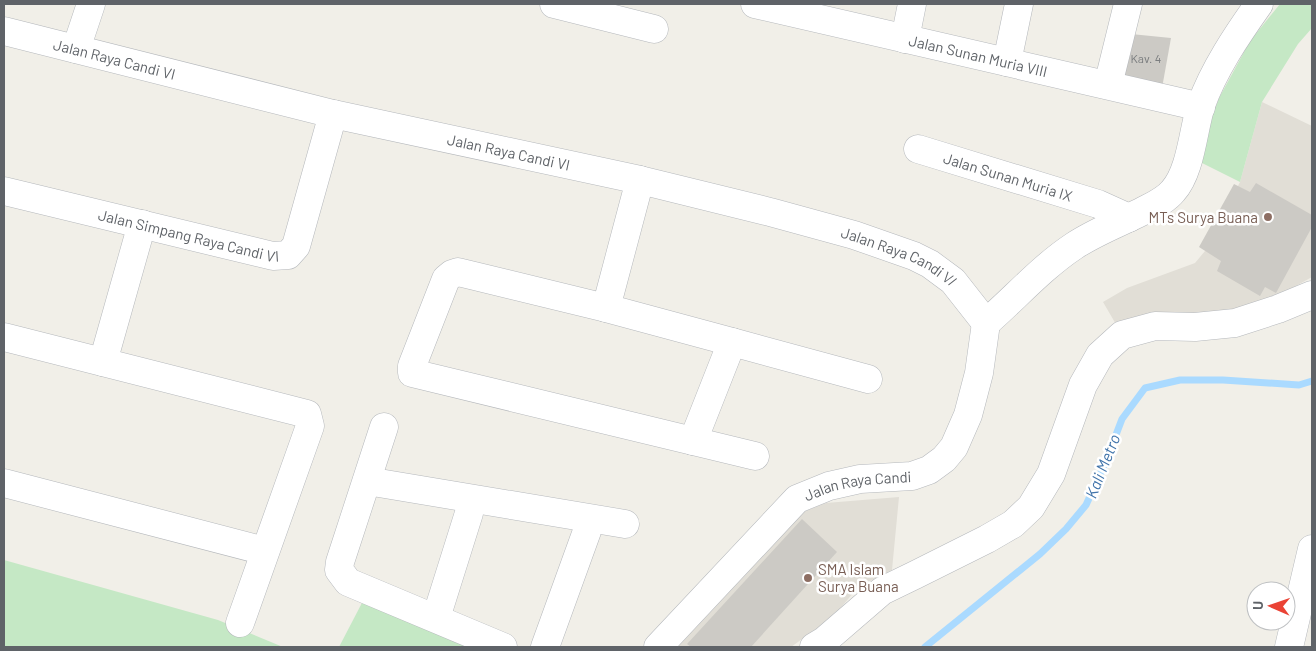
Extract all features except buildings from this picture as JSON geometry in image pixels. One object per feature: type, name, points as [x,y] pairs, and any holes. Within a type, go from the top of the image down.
[{"type":"street","points":[[76,49],[91,4]]},
{"type":"street","points":[[554,4],[654,29]]},
{"type":"street","name":"Jalan Sunan Muria VIII","points":[[755,4],[807,10],[905,39],[1201,107]]},
{"type":"street","points":[[905,39],[912,4]]},
{"type":"street","points":[[1007,62],[1019,4]]},
{"type":"street","points":[[1108,85],[1128,4]]},
{"type":"street","points":[[986,323],[1038,274],[1069,250],[1106,228],[1157,204],[1173,191],[1183,172],[1201,107],[1211,82],[1245,23],[1259,4]]},
{"type":"street","name":"Jalan Raya Candi VI","points":[[4,31],[333,114],[640,180],[854,235],[914,256],[930,264],[953,281],[986,323]]},
{"type":"street","name":"Jalan Simpang Raya Candi VI","points":[[4,191],[272,256],[288,255],[296,246],[333,114]]},
{"type":"street","name":"Jalan Sunan Muria IX","points":[[918,149],[1098,204],[1129,218]]},
{"type":"street","points":[[606,308],[640,180]]},
{"type":"street","points":[[103,362],[142,224]]},
{"type":"street","points":[[755,456],[412,373],[412,366],[446,279],[458,272],[606,308],[868,379]]},
{"type":"street","points":[[814,647],[831,635],[882,590],[987,539],[1013,524],[1031,507],[1051,474],[1083,385],[1100,356],[1122,335],[1155,326],[1195,327],[1235,323],[1278,309],[1312,294]]},
{"type":"street","name":"Jalan Raya Candi","points":[[658,647],[797,499],[828,486],[860,479],[912,476],[929,470],[944,459],[954,447],[968,415],[979,373],[986,323]]},
{"type":"street","points":[[4,337],[307,414],[310,426],[240,623]]},
{"type":"street","points":[[693,442],[732,342]]},
{"type":"street","points":[[384,427],[339,570],[348,582],[503,647]]},
{"type":"street","points":[[367,481],[625,524]]},
{"type":"street","points":[[4,483],[264,551]]},
{"type":"street","points":[[436,618],[469,513]]},
{"type":"street","points":[[544,647],[587,531]]},
{"type":"street","points":[[1289,647],[1312,549]]},
{"type":"shaded area","name":"MTs Surya Buana","points":[[1262,102],[1312,126],[1312,277],[1267,302],[1230,312],[1204,314],[1162,312],[1138,317],[1117,326],[1103,302],[1127,288],[1195,263],[1205,251],[1240,182]]},
{"type":"shaded area","name":"SMA Islam Surya Buana","points":[[899,497],[892,570],[858,587],[834,616],[791,647],[677,647],[800,513],[826,503]]},
{"type":"green space","points":[[1280,4],[1312,4],[1312,28],[1298,44],[1262,102],[1240,182],[1200,162],[1210,122],[1219,98],[1250,41]]},
{"type":"green space","points":[[4,560],[218,620],[283,647],[4,647]]},
{"type":"green space","points":[[364,599],[478,647],[339,647]]},
{"type":"waterway","name":"Kali Metro","points":[[925,647],[1040,554],[1066,529],[1086,505],[1122,419],[1145,388],[1180,380],[1223,380],[1299,385],[1312,381]]},
{"type":"place","name":"MTs Surya Buana","points":[[1268,217]]},
{"type":"place","name":"SMA Islam Surya Buana","points":[[808,578]]}]
